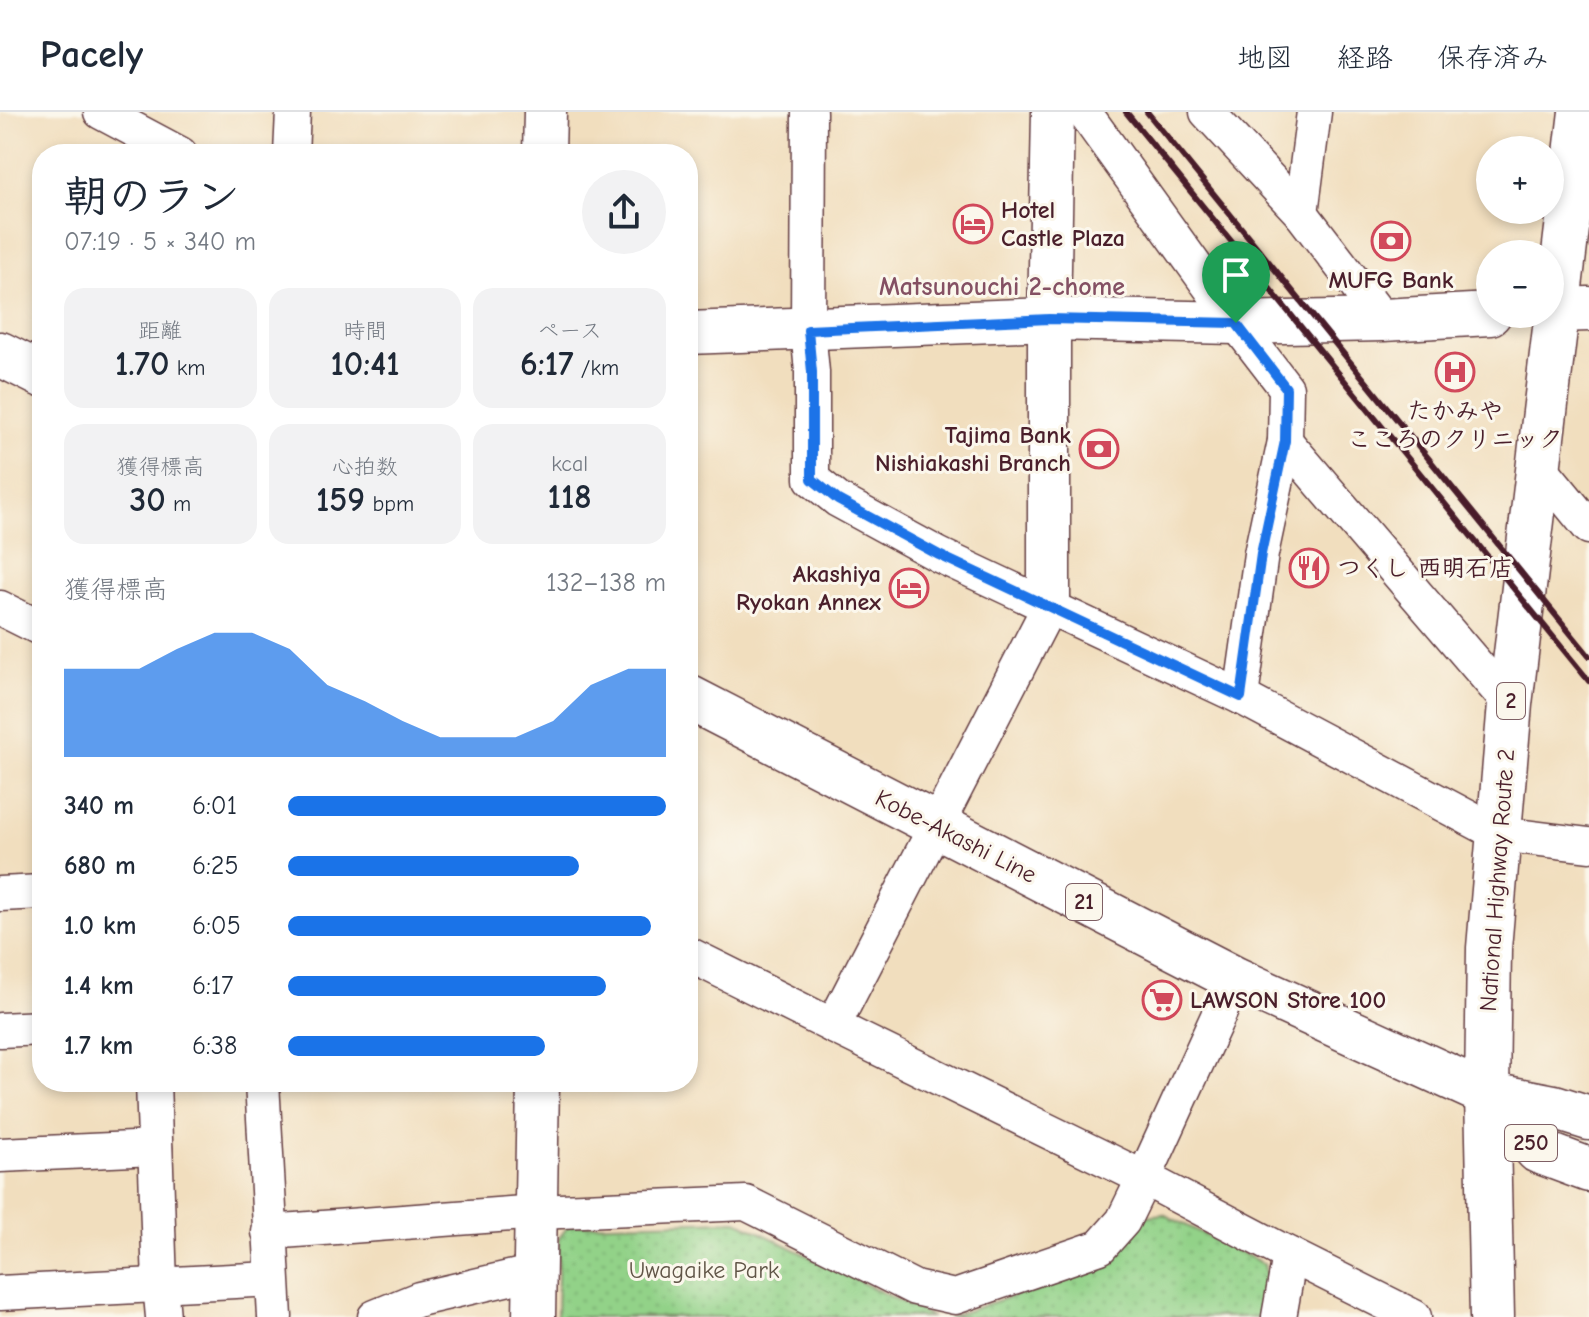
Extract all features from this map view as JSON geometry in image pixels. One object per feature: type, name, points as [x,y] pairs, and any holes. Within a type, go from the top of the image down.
[{"type":"main road","name":"National Highway Route 2","points":[[1492,1317],[1487,1094],[1489,948],[1510,704],[1538,465],[1565,310],[1581,112]]},
{"type":"main road","points":[[0,354],[32,370]]},
{"type":"main road","name":"Kobe-Akashi Line","points":[[698,702],[1235,979],[1487,1094]]},
{"type":"main road","name":"250","points":[[1487,1094],[1554,1107],[1589,1118]]},
{"type":"main road","name":"250","points":[[1487,1094],[1538,1151],[1589,1170]]},
{"type":"street","points":[[101,112],[161,144]]},
{"type":"street","points":[[291,144],[293,112]]},
{"type":"street","points":[[544,144],[545,112]]},
{"type":"street","points":[[809,112],[808,330],[812,372],[812,479],[838,500],[939,555],[1241,697],[1499,834],[1589,845]]},
{"type":"street","points":[[833,1026],[1049,607],[1053,112]]},
{"type":"street","points":[[1084,112],[1286,388],[1285,441],[1261,554],[1241,697]]},
{"type":"street","points":[[1207,112],[1301,213],[1383,320]]},
{"type":"street","points":[[1301,213],[1314,112]]},
{"type":"street","points":[[698,333],[1049,319],[1236,323],[1476,315]]},
{"type":"street","points":[[1285,441],[1510,704]]},
{"type":"street","points":[[1538,465],[1589,527]]},
{"type":"street","points":[[0,608],[32,624]]},
{"type":"street","points":[[0,894],[32,892]]},
{"type":"street","points":[[698,959],[1144,1178],[1414,1317]]},
{"type":"street","points":[[269,1232],[537,1212],[746,1203],[915,1288],[955,1297],[1100,1247],[1123,1221],[1235,979]]},
{"type":"street","points":[[0,1030],[32,1028]]},
{"type":"street","points":[[153,1092],[162,1301]]},
{"type":"street","points":[[262,1092],[275,1317]]},
{"type":"street","points":[[534,1317],[538,1092]]},
{"type":"street","points":[[0,1155],[155,1148]]},
{"type":"street","points":[[1279,1317],[1290,1255]]},
{"type":"street","points":[[375,1317],[419,1299],[535,1272]]},
{"type":"street","points":[[0,1293],[162,1301],[272,1279]]},
{"type":"green space","points":[[1163,1214],[1264,1264],[1268,1285],[1263,1317],[949,1317],[1106,1265],[1141,1217]]},
{"type":"green space","name":"Uwagaike Park","points":[[737,1221],[932,1317],[557,1317],[559,1238],[569,1225]]},
{"type":"railway","points":[[1126,112],[1589,681]]},
{"type":"railway","points":[[1147,112],[1589,656]]},
{"type":"place","name":"Hotel Castle Plaza","points":[[973,224]]},
{"type":"place","name":"MUFG Bank","points":[[1391,241]]},
{"type":"place","name":"たかみや こころのクリニック","points":[[1455,372]]},
{"type":"place","name":"Tajima Bank Nishiakashi Branch","points":[[1099,449]]},
{"type":"place","name":"つくし 西明石店","points":[[1309,568]]},
{"type":"place","name":"Akashiya Ryokan Annex","points":[[909,588]]},
{"type":"place","name":"LAWSON Store 100","points":[[1162,1000]]},
{"type":"district","name":"Matsunouchi 2-chome","points":[[1002,287]]},
{"type":"route","points":[[1049,319],[1236,323],[1286,388],[1285,441],[1261,554],[1241,697],[939,555],[838,500],[812,479],[812,372],[808,330],[1049,319]]}]
